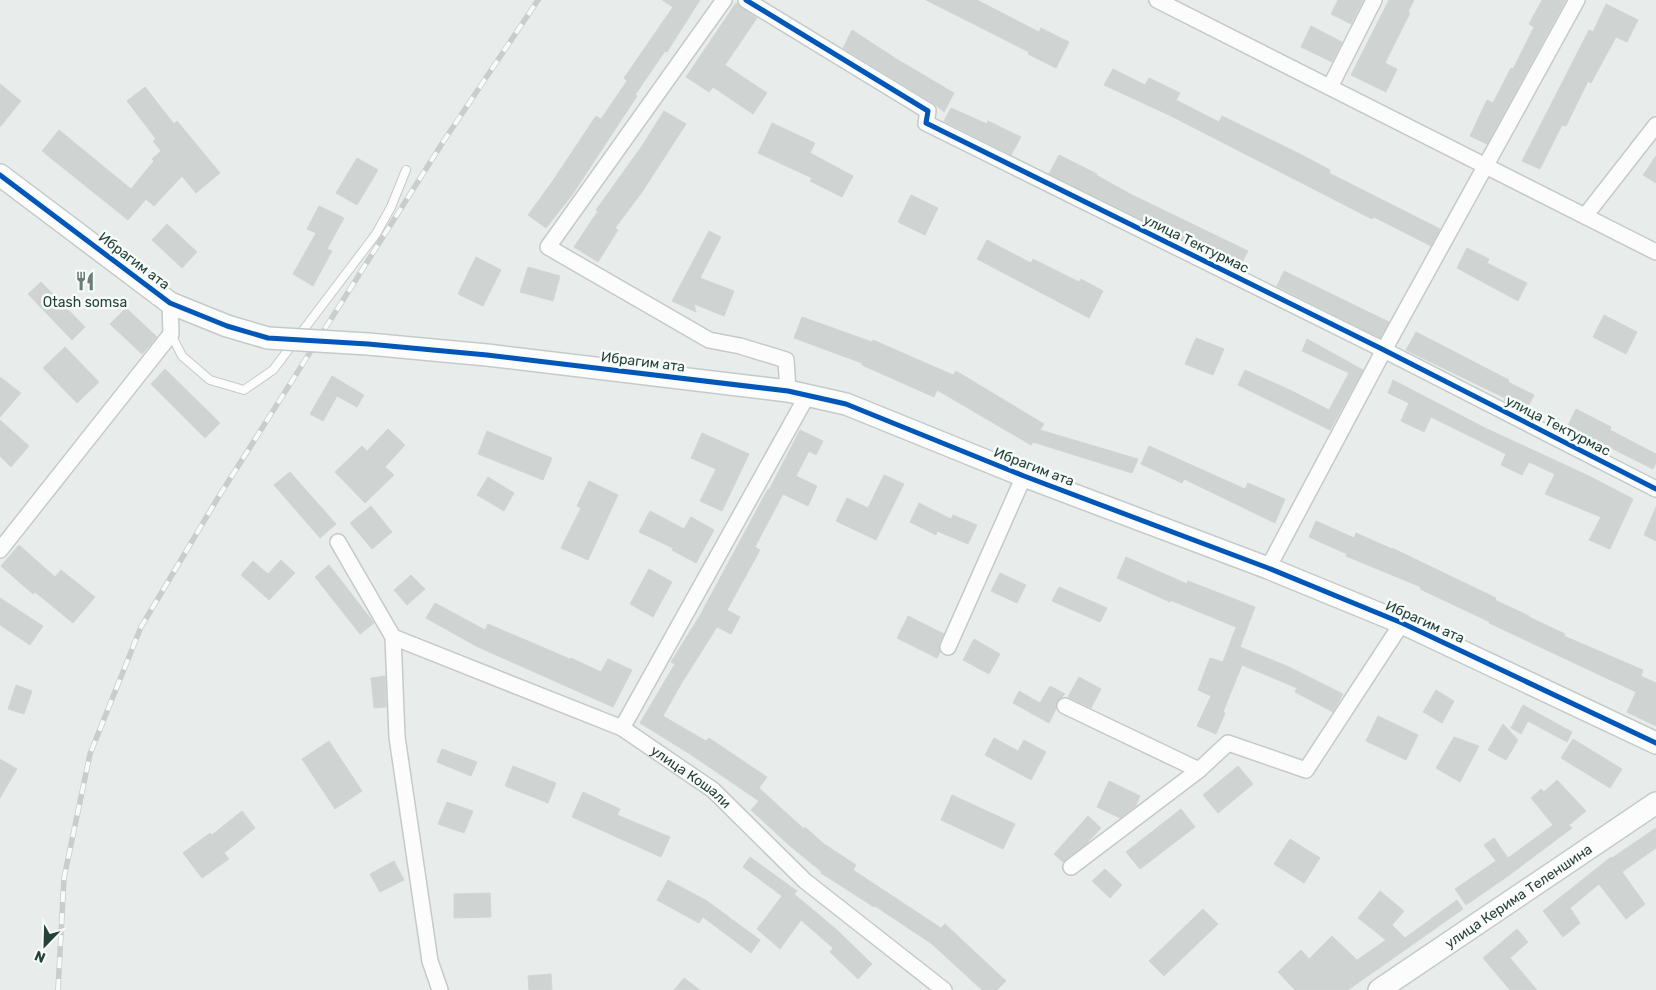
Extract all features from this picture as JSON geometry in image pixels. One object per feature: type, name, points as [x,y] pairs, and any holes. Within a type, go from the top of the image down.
[{"type":"street","points":[[622,728],[798,393],[786,360],[740,346],[709,340],[548,247],[724,0]]},
{"type":"street","name":"улица Тектурмас","points":[[746,0],[928,111],[926,122],[1384,350],[1656,489]]},
{"type":"street","points":[[1330,88],[1374,0]]},
{"type":"street","points":[[1268,568],[1384,350],[1577,0]]},
{"type":"street","points":[[1162,1],[1656,252]]},
{"type":"street","points":[[1585,216],[1656,125]]},
{"type":"street","name":"Ибрагим ата","points":[[0,175],[170,303],[227,326],[268,338],[368,344],[487,355],[798,393],[846,404],[1024,476],[1268,568],[1402,623],[1656,743]]},
{"type":"street","points":[[0,550],[171,334],[170,303]]},
{"type":"street","points":[[948,646],[1024,476]]},
{"type":"street","points":[[338,542],[393,637],[397,737],[430,961],[440,990]]},
{"type":"street","points":[[1071,867],[1200,770],[1228,743],[1306,770],[1402,623]]},
{"type":"street","name":"улица Кошали","points":[[393,637],[622,728],[713,790],[805,881],[944,990]]},
{"type":"street","points":[[1065,706],[1200,770]]},
{"type":"street","name":"улица Керима Теленшина","points":[[1380,990],[1656,803]]},
{"type":"lane","points":[[171,334],[182,356],[210,380],[244,390],[273,370],[376,234],[391,207],[406,170]]},
{"type":"building","points":[[662,0],[700,0],[667,52],[665,51],[635,95],[637,96],[572,195],[546,228],[528,215],[596,116],[601,119],[627,81],[624,78],[673,7]]},
{"type":"building","points":[[926,0],[977,0],[1039,32],[1041,28],[1069,42],[1056,68],[1028,54],[1029,52]]},
{"type":"building","points":[[1338,0],[1363,0],[1351,24],[1331,14]]},
{"type":"building","points":[[1389,0],[1414,0],[1408,12],[1410,13],[1385,63],[1397,69],[1386,92],[1351,75]]},
{"type":"building","points":[[1542,0],[1566,0],[1487,144],[1470,136],[1487,100],[1493,103],[1511,68],[1513,69],[1534,27],[1529,24]]},
{"type":"building","points":[[736,3],[757,18],[725,65],[767,93],[753,114],[713,87],[709,92],[686,77]]},
{"type":"building","points":[[1606,4],[1638,20],[1627,42],[1616,37],[1591,83],[1588,81],[1566,126],[1562,125],[1540,169],[1522,161],[1589,30],[1593,32]]},
{"type":"building","points":[[1311,26],[1342,42],[1332,62],[1301,47]]},
{"type":"building","points":[[852,30],[954,93],[944,112],[933,103],[843,48]]},
{"type":"building","points":[[1113,69],[1145,85],[1149,78],[1180,93],[1176,100],[1219,122],[1222,116],[1298,153],[1330,170],[1329,173],[1440,229],[1431,246],[1374,217],[1372,219],[1169,115],[1104,85]]},
{"type":"building","points":[[0,84],[21,101],[0,127]]},
{"type":"building","points":[[145,87],[174,124],[177,121],[220,173],[196,193],[182,176],[154,206],[146,199],[128,220],[42,151],[59,130],[131,189],[154,161],[152,159],[161,151],[153,141],[156,139],[127,101]]},
{"type":"building","points":[[951,108],[987,124],[988,121],[1021,137],[1011,155],[944,121]]},
{"type":"building","points":[[664,111],[686,124],[642,192],[615,228],[618,230],[598,262],[574,247],[598,211],[596,210],[642,146]]},
{"type":"building","points":[[772,123],[815,143],[810,153],[853,176],[842,197],[810,181],[812,178],[758,153]]},
{"type":"building","points":[[1059,155],[1097,174],[1132,195],[1248,251],[1240,266],[1198,245],[1197,247],[1049,174]]},
{"type":"building","points":[[1656,156],[1656,183],[1643,175]]},
{"type":"building","points":[[357,158],[378,170],[357,205],[336,193]]},
{"type":"building","points":[[911,195],[938,208],[925,235],[898,222]]},
{"type":"building","points":[[319,206],[344,218],[327,249],[332,251],[313,286],[293,274],[316,233],[307,229]]},
{"type":"building","points":[[167,224],[197,252],[182,268],[152,240]]},
{"type":"building","points":[[709,231],[721,237],[700,278],[734,291],[724,316],[694,304],[696,312],[672,301]]},
{"type":"building","points":[[987,240],[1031,263],[1033,259],[1079,282],[1081,279],[1103,291],[1089,318],[977,259]]},
{"type":"building","points":[[1467,248],[1489,259],[1487,263],[1527,283],[1518,301],[1457,268]]},
{"type":"building","points":[[476,257],[501,270],[483,306],[458,294]]},
{"type":"building","points":[[528,267],[560,276],[553,301],[520,292]]},
{"type":"building","points":[[1284,271],[1389,322],[1380,338],[1277,286]]},
{"type":"building","points":[[41,282],[85,327],[72,340],[28,294]]},
{"type":"building","points":[[126,308],[157,337],[142,354],[110,324]]},
{"type":"building","points":[[1604,315],[1637,332],[1626,354],[1593,337]]},
{"type":"building","points":[[802,317],[872,342],[873,340],[953,375],[956,371],[1044,424],[1040,430],[1138,459],[1132,473],[1033,442],[1031,445],[937,390],[934,397],[862,365],[862,363],[794,338]]},
{"type":"building","points":[[1416,332],[1534,395],[1526,411],[1504,400],[1505,398],[1406,350]]},
{"type":"building","points":[[1196,338],[1224,349],[1213,375],[1185,364]]},
{"type":"building","points":[[1307,339],[1363,370],[1330,430],[1238,385],[1245,370],[1329,410],[1349,373],[1302,351]]},
{"type":"building","points":[[65,347],[99,382],[77,403],[43,368]]},
{"type":"building","points":[[165,369],[220,423],[205,438],[151,384]]},
{"type":"building","points":[[332,376],[364,395],[357,407],[337,396],[323,421],[310,414]]},
{"type":"building","points":[[0,377],[21,393],[0,417]]},
{"type":"building","points":[[1393,380],[1485,428],[1589,476],[1633,499],[1610,549],[1589,540],[1601,517],[1545,494],[1555,474],[1529,462],[1522,475],[1501,465],[1506,454],[1431,417],[1424,432],[1401,421],[1409,403],[1388,393]]},
{"type":"building","points":[[1576,409],[1611,427],[1610,430],[1656,454],[1656,463],[1653,469],[1603,444],[1601,447],[1566,430]]},
{"type":"building","points":[[0,420],[29,446],[11,467],[0,456]]},
{"type":"building","points":[[388,429],[405,445],[385,467],[394,475],[365,503],[335,472],[362,446],[367,451]]},
{"type":"building","points":[[800,430],[823,441],[816,455],[809,451],[796,476],[817,486],[808,506],[783,494],[755,547],[760,550],[727,610],[740,617],[731,634],[717,627],[663,716],[706,741],[709,738],[767,777],[759,788],[804,829],[805,827],[824,844],[856,865],[853,870],[941,928],[945,924],[1006,981],[997,990],[982,990],[932,944],[821,873],[751,810],[759,801],[640,723],[675,664],[671,662],[699,617]]},
{"type":"building","points":[[487,431],[552,458],[543,480],[478,454]]},
{"type":"building","points":[[702,433],[749,454],[722,511],[700,501],[716,469],[691,458]]},
{"type":"building","points":[[1149,446],[1245,489],[1248,483],[1285,499],[1275,523],[1184,479],[1182,483],[1141,464]]},
{"type":"building","points":[[290,472],[336,524],[320,538],[274,485]]},
{"type":"building","points":[[884,475],[904,484],[876,540],[836,521],[847,498],[868,508]]},
{"type":"building","points":[[488,477],[514,493],[504,511],[477,495]]},
{"type":"building","points":[[589,481],[618,495],[588,560],[561,548],[581,508],[577,506]]},
{"type":"building","points":[[919,503],[951,519],[953,515],[977,525],[968,544],[937,531],[936,535],[910,522]]},
{"type":"building","points":[[371,506],[392,532],[372,549],[350,523]]},
{"type":"building","points":[[1656,507],[1656,541],[1644,535]]},
{"type":"building","points":[[650,511],[684,529],[691,517],[714,530],[696,563],[672,550],[673,548],[639,532]]},
{"type":"building","points":[[1316,521],[1354,538],[1356,533],[1392,548],[1496,598],[1495,600],[1565,634],[1564,636],[1643,670],[1641,676],[1656,683],[1656,726],[1627,712],[1636,692],[1489,623],[1420,589],[1421,587],[1346,556],[1347,554],[1309,537]]},
{"type":"building","points":[[19,545],[55,577],[61,570],[95,597],[73,623],[35,592],[33,594],[1,566]]},
{"type":"building","points":[[1126,557],[1187,584],[1188,581],[1255,607],[1240,647],[1287,666],[1343,694],[1333,712],[1295,692],[1297,688],[1242,665],[1216,734],[1197,726],[1211,696],[1198,690],[1210,658],[1223,662],[1236,627],[1170,600],[1170,602],[1117,578]]},
{"type":"building","points":[[281,560],[295,573],[269,600],[241,575],[253,561],[268,574]]},
{"type":"building","points":[[329,565],[374,623],[360,634],[315,577]]},
{"type":"building","points":[[649,569],[672,582],[653,617],[630,604]]},
{"type":"building","points":[[1000,573],[1026,585],[1017,603],[991,591]]},
{"type":"building","points":[[411,575],[425,589],[407,605],[394,590]]},
{"type":"building","points":[[1059,587],[1107,608],[1100,622],[1052,601]]},
{"type":"building","points":[[0,598],[43,626],[30,645],[0,625]]},
{"type":"building","points":[[435,603],[485,630],[488,624],[601,672],[608,659],[632,670],[613,707],[478,647],[426,618]]},
{"type":"building","points":[[908,616],[944,634],[939,644],[940,652],[937,658],[897,638]]},
{"type":"building","points":[[974,639],[1000,654],[989,674],[963,660]]},
{"type":"building","points":[[385,676],[386,707],[374,708],[371,678]]},
{"type":"building","points":[[1079,677],[1101,689],[1091,708],[1068,697]]},
{"type":"building","points":[[16,685],[32,691],[24,714],[8,709]]},
{"type":"building","points":[[1050,686],[1065,694],[1057,702],[1056,709],[1049,723],[1013,703],[1019,691],[1040,703]]},
{"type":"building","points":[[1436,690],[1454,701],[1442,723],[1423,712]]},
{"type":"building","points":[[1523,705],[1572,732],[1567,742],[1528,721],[1521,734],[1511,728]]},
{"type":"building","points":[[1378,716],[1418,735],[1406,760],[1366,741]]},
{"type":"building","points":[[1503,724],[1518,740],[1506,760],[1488,750]]},
{"type":"building","points":[[1454,737],[1479,746],[1460,782],[1436,768]]},
{"type":"building","points":[[994,738],[1018,751],[1024,740],[1046,752],[1031,780],[985,755]]},
{"type":"building","points":[[1573,739],[1622,769],[1610,788],[1561,758]]},
{"type":"building","points":[[329,741],[362,791],[335,809],[302,759]]},
{"type":"building","points":[[442,749],[477,762],[471,776],[437,762]]},
{"type":"building","points":[[0,759],[17,769],[0,798]]},
{"type":"building","points":[[513,766],[556,783],[548,803],[505,786]]},
{"type":"building","points":[[1238,766],[1253,784],[1218,813],[1203,795]]},
{"type":"building","points":[[1557,780],[1586,811],[1569,825],[1572,828],[1466,905],[1455,889],[1496,861],[1484,845],[1494,838],[1508,858],[1553,825],[1531,798],[1541,789],[1544,792]]},
{"type":"building","points":[[1109,781],[1140,796],[1135,807],[1120,818],[1097,807]]},
{"type":"building","points":[[583,792],[620,809],[617,815],[670,837],[661,857],[572,817]]},
{"type":"building","points":[[952,795],[1015,824],[1003,849],[941,820]]},
{"type":"building","points":[[447,802],[473,811],[464,833],[438,824]]},
{"type":"building","points":[[1181,809],[1195,827],[1140,869],[1126,852]]},
{"type":"building","points":[[242,811],[255,828],[224,853],[229,859],[202,878],[183,853],[210,833],[212,835]]},
{"type":"building","points":[[1088,816],[1101,828],[1086,844],[1063,862],[1054,854]]},
{"type":"building","points":[[1656,828],[1656,848],[1622,872],[1645,904],[1626,919],[1599,884],[1570,908],[1580,923],[1563,937],[1543,911],[1611,857]]},
{"type":"building","points":[[1290,839],[1320,858],[1304,883],[1274,864]]},
{"type":"building","points":[[750,857],[797,891],[794,894],[837,930],[872,964],[858,979],[830,952],[833,948],[801,920],[780,949],[757,929],[782,896],[743,867]]},
{"type":"building","points":[[394,861],[404,880],[380,892],[370,874]]},
{"type":"building","points":[[1105,869],[1122,885],[1110,898],[1092,881]]},
{"type":"building","points":[[668,880],[707,901],[760,940],[751,953],[703,917],[699,923],[657,900]]},
{"type":"building","points":[[1380,891],[1404,911],[1392,925],[1405,938],[1457,900],[1463,909],[1348,990],[1295,990],[1278,972],[1301,950],[1309,959],[1332,936],[1357,960],[1386,940],[1358,918]]},
{"type":"building","points":[[490,893],[491,917],[454,918],[454,894]]},
{"type":"building","points":[[1203,909],[1218,924],[1164,976],[1149,961]]},
{"type":"building","points":[[1517,929],[1528,942],[1510,958],[1537,990],[1510,990],[1483,958]]},
{"type":"building","points":[[551,974],[552,990],[529,990],[528,976]]},
{"type":"building","points":[[684,978],[700,990],[674,990]]},
{"type":"railway","points":[[58,990],[64,878],[90,754],[141,627],[216,501],[443,142],[538,0]]},
{"type":"cycle path","points":[[746,0],[928,111],[926,123],[1384,350],[1656,489]]},
{"type":"cycle path","points":[[0,175],[170,303],[227,326],[268,338],[368,344],[487,355],[788,391],[846,404],[1024,476],[1268,568],[1402,623],[1656,743]]},
{"type":"place","name":"Otash somsa","points":[[85,281]]}]
